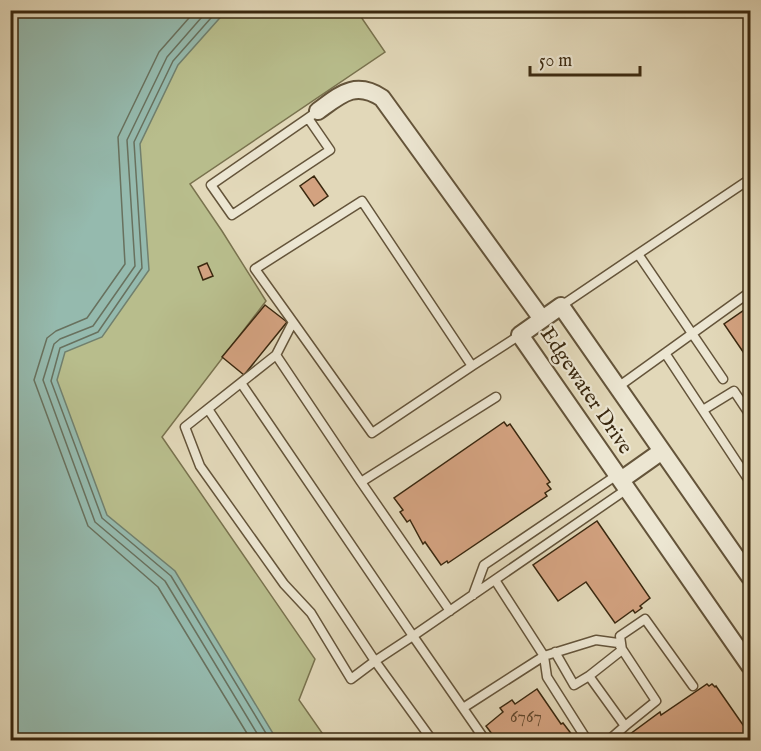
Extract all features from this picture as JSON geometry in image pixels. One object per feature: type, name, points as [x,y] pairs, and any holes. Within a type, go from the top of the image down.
[{"type":"street","points":[[313,115],[345,92],[360,89],[372,91],[382,98],[542,319]]},
{"type":"street","name":"Edgewater Drive","points":[[750,577],[561,306],[520,335],[750,666]]},
{"type":"street","points":[[622,481],[662,451]]},
{"type":"lane","points":[[313,115],[330,150],[232,216],[211,185],[313,115]]},
{"type":"lane","points":[[561,306],[750,179]]},
{"type":"lane","points":[[472,366],[362,201],[255,270],[372,433],[520,335]]},
{"type":"lane","points":[[638,254],[723,379]]},
{"type":"lane","points":[[618,387],[750,292]]},
{"type":"lane","points":[[293,322],[276,355],[185,427],[200,466],[284,584],[311,613],[351,679],[495,580],[622,481]]},
{"type":"lane","points":[[665,353],[750,482]]},
{"type":"lane","points":[[276,355],[450,611]]},
{"type":"lane","points":[[241,383],[486,741]]},
{"type":"lane","points":[[703,410],[734,391],[750,415]]},
{"type":"lane","points":[[361,482],[496,397]]},
{"type":"lane","points":[[208,409],[375,661],[432,741]]},
{"type":"lane","points":[[473,595],[484,565],[622,481]]},
{"type":"lane","points":[[495,580],[544,656],[547,677],[587,741]]},
{"type":"lane","points":[[622,651],[620,636],[645,619],[693,687]]},
{"type":"lane","points":[[463,708],[544,656],[596,640],[618,644],[656,701],[609,741]]},
{"type":"lane","points":[[555,652],[574,685],[622,651]]},
{"type":"lane","points":[[589,676],[625,726]]},
{"type":"green space","points":[[10,11],[357,11],[385,52],[190,184],[266,301],[162,437],[315,659],[299,700],[327,740],[11,740]]},
{"type":"water","points":[[10,11],[226,11],[178,65],[140,144],[149,270],[102,337],[65,352],[57,380],[107,515],[175,571],[277,740],[11,740]]},
{"type":"building","points":[[314,176],[328,196],[314,206],[300,186]]},
{"type":"building","points":[[207,263],[213,276],[203,280],[198,267]]},
{"type":"building","points":[[265,305],[287,322],[244,375],[222,357]]},
{"type":"building","points":[[750,306],[750,362],[724,324]]},
{"type":"building","points":[[504,422],[507,426],[510,424],[550,482],[547,484],[551,489],[545,493],[547,496],[448,563],[447,561],[441,565],[425,542],[423,544],[410,520],[407,522],[400,512],[403,510],[394,498]]},
{"type":"building","points":[[597,521],[650,598],[635,613],[633,610],[615,623],[586,582],[558,601],[533,565]]},
{"type":"building","points":[[707,684],[716,686],[750,735],[750,740],[622,740],[660,712],[661,715]]},
{"type":"building","points":[[537,689],[561,724],[563,723],[576,740],[503,740],[499,735],[495,738],[486,726],[503,712],[500,708],[512,700],[515,704]]}]
